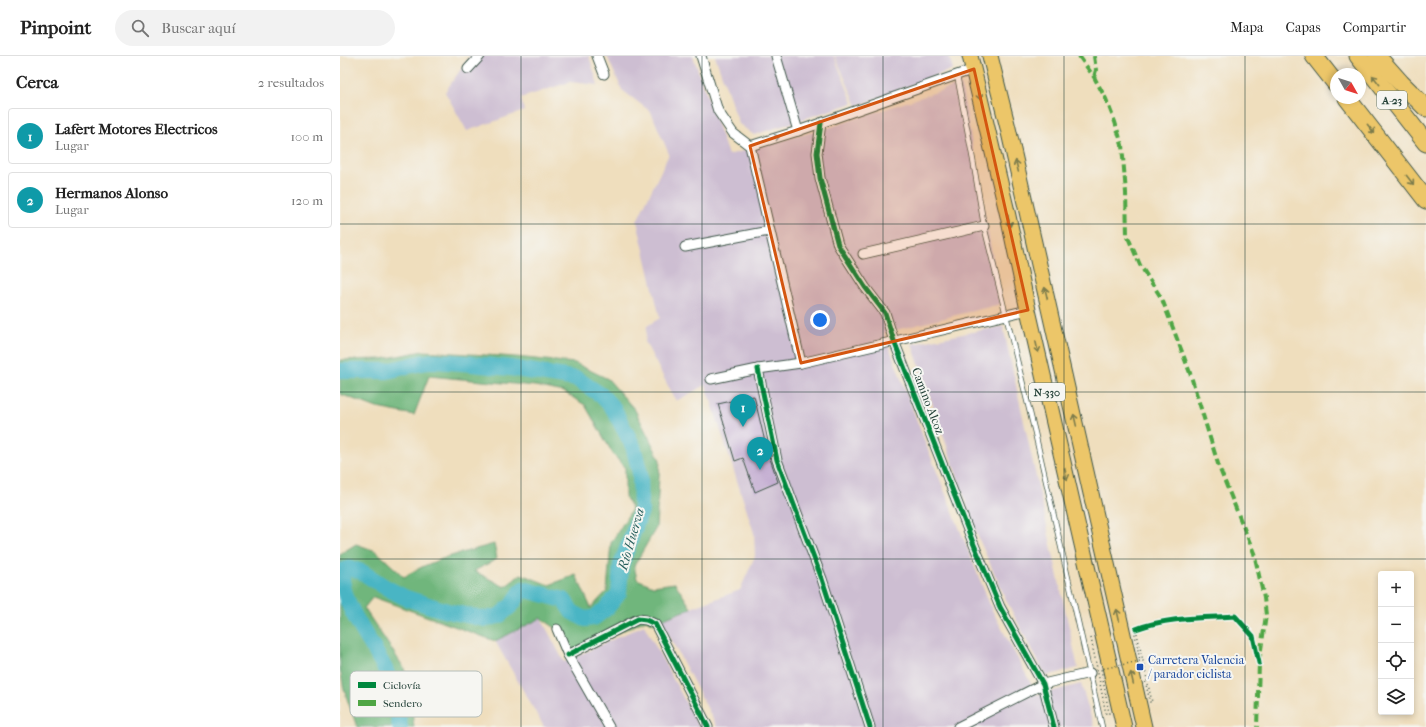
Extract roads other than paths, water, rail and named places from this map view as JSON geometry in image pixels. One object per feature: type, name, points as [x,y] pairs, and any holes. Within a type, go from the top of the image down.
[{"type":"highway","name":"N-330","points":[[990,56],[1012,143],[1144,727]]},
{"type":"highway","points":[[1314,56],[1330,76]]},
{"type":"highway","name":"A-23","points":[[1358,56],[1426,143]]},
{"type":"highway","name":"A-23","points":[[1376,56],[1426,108]]},
{"type":"highway","name":"N-330","points":[[972,62],[1124,727]]},
{"type":"highway","name":"A-23","points":[[1352,104],[1426,200]]},
{"type":"street","points":[[468,69],[480,56]]},
{"type":"street","points":[[598,56],[604,74]]},
{"type":"street","points":[[701,56],[718,111],[733,133],[750,146],[801,363]]},
{"type":"street","points":[[776,56],[798,131]]},
{"type":"street","points":[[750,146],[798,131],[957,75],[972,62]]},
{"type":"street","name":"Camino Alcoz","points":[[821,123],[817,153],[820,178],[838,245],[865,288],[885,313],[894,341],[972,540],[1000,607],[1043,684],[1054,727]]},
{"type":"street","points":[[863,254],[984,226]]},
{"type":"street","points":[[685,247],[769,230]]},
{"type":"street","points":[[711,379],[758,369],[801,363],[1028,310]]},
{"type":"street","points":[[758,369],[777,460],[822,579],[870,727]]},
{"type":"street","points":[[568,655],[638,619],[646,620],[655,624],[708,727]]},
{"type":"street","points":[[557,629],[568,655],[609,727]]},
{"type":"street","points":[[958,727],[1043,684],[1090,673]]},
{"type":"lane","points":[[957,75],[984,226],[1102,727]]},
{"type":"waterway","name":"Río Huerva","points":[[340,371],[387,371],[435,361],[510,368],[577,379],[601,395],[613,408],[633,446],[640,473],[641,511],[621,565],[619,593],[607,608],[594,618],[585,619],[572,612],[564,600],[523,589],[512,605],[499,616],[485,619],[447,611],[406,598],[385,587],[362,572],[350,568],[342,571],[343,584],[351,610],[386,671]]},
{"type":"waterway","name":"Río Huerva","points":[[398,717],[400,727]]},
{"type":"place","name":"Lafert Motores Electricos","points":[[743,427]]},
{"type":"place","name":"Hermanos Alonso","points":[[760,470]]},
{"type":"place","name":"Carretera Valencia / parador ciclista","points":[[1140,667]]}]
